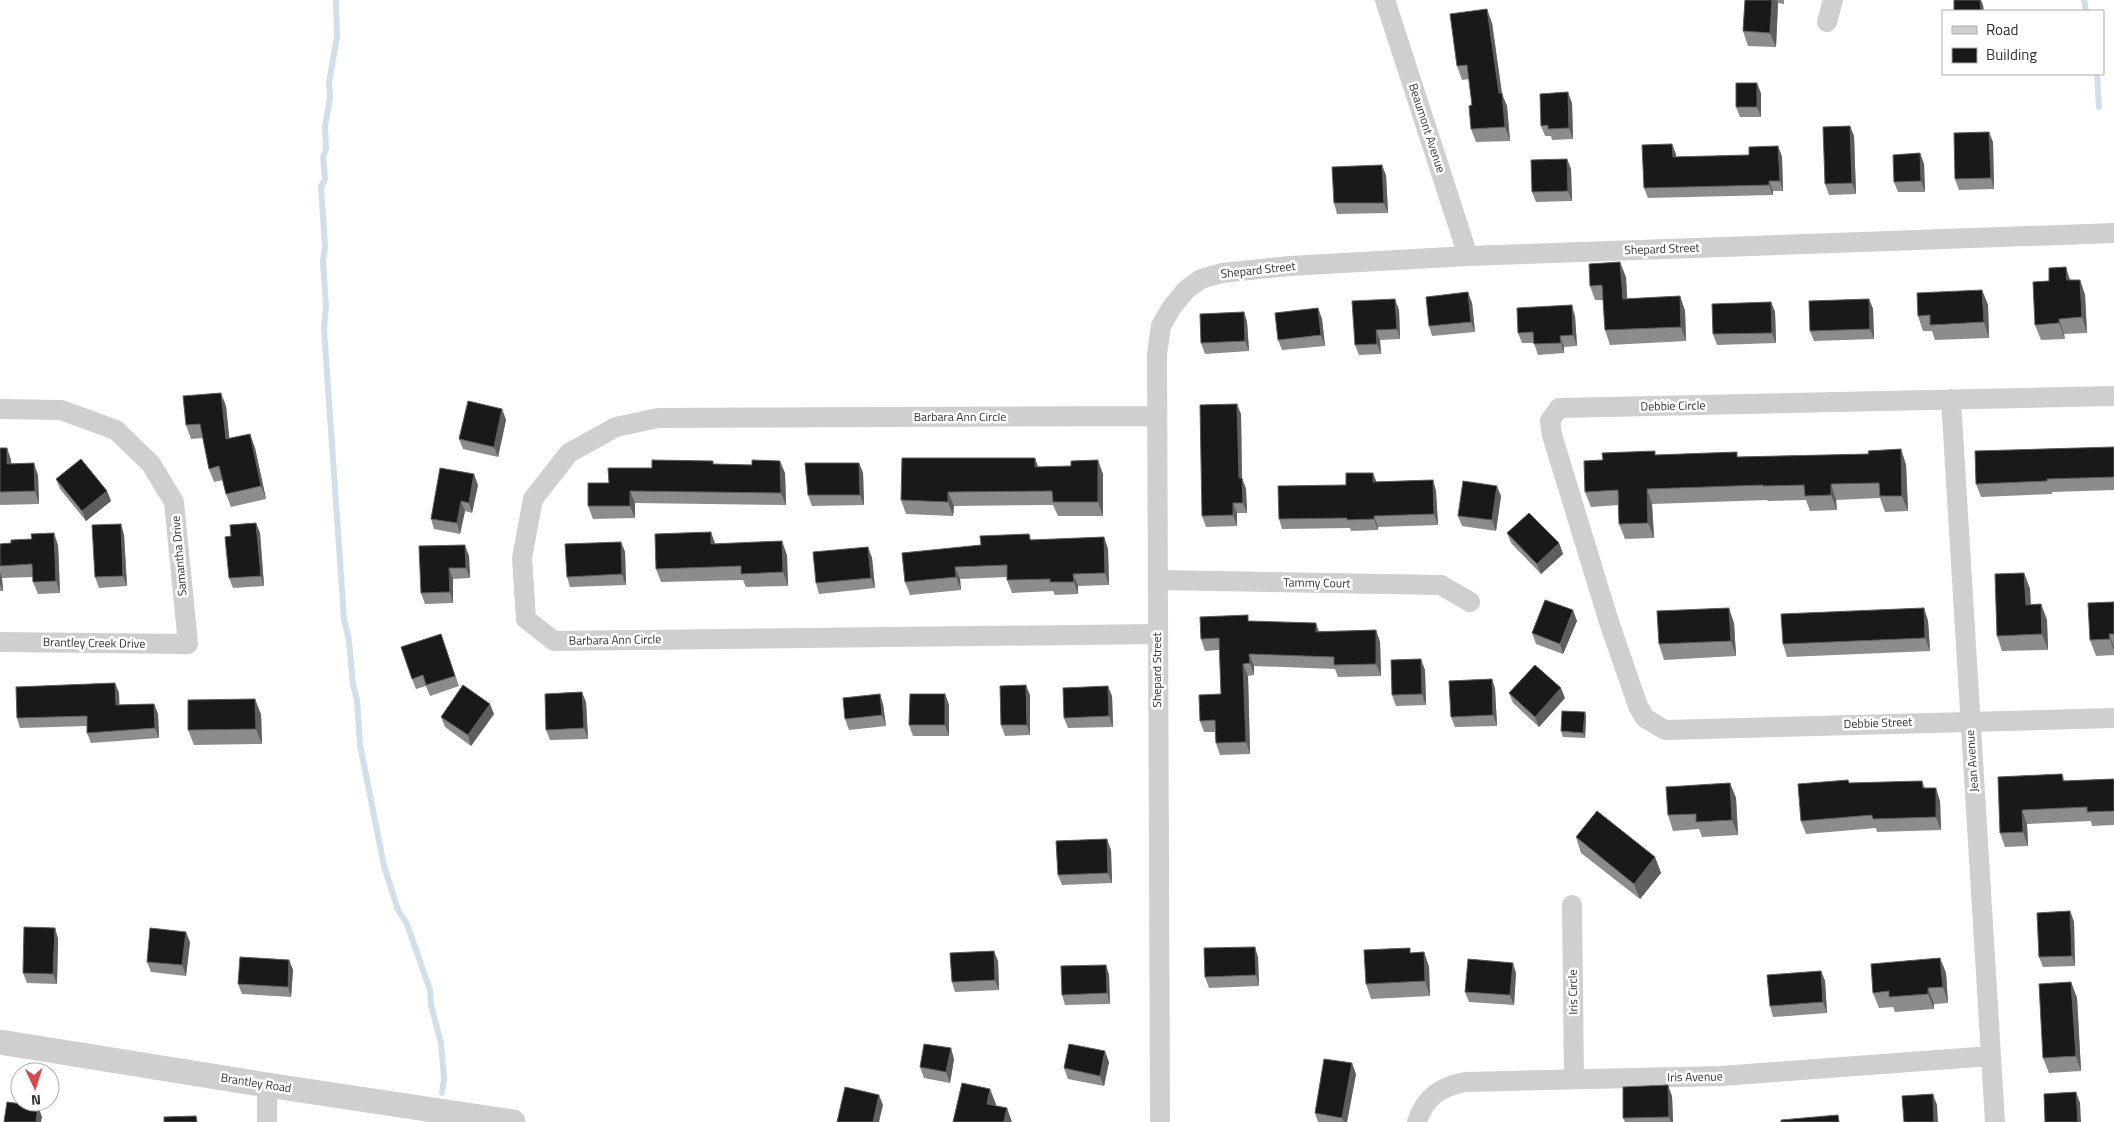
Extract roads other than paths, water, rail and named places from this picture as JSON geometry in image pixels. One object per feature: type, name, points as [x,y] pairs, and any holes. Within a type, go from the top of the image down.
[{"type":"street","name":"Beaumont Avenue","points":[[1385,0],[1468,256]]},
{"type":"street","points":[[1827,22],[1833,0]]},
{"type":"street","name":"Shepard Street","points":[[1160,1122],[1157,354],[1161,326],[1172,307],[1186,290],[1200,279],[1222,273],[1288,266],[1468,256],[2114,233]]},
{"type":"street","name":"Debbie Circle","points":[[1645,718],[1638,706],[1609,622],[1552,435],[1550,421],[1559,408],[2114,396]]},
{"type":"street","name":"Jean Avenue","points":[[1951,399],[1995,1122]]},
{"type":"street","name":"Samantha Drive","points":[[0,410],[61,410],[116,430],[151,464],[174,502],[188,644]]},
{"type":"street","name":"Barbara Ann Circle","points":[[1157,416],[658,418],[616,427],[569,452],[532,499],[522,558],[526,619],[554,641],[1157,634]]},
{"type":"street","name":"Tammy Court","points":[[1158,580],[1441,586],[1470,602]]},
{"type":"street","name":"Brantley Creek Drive","points":[[0,642],[188,644]]},
{"type":"street","name":"Debbie Street","points":[[1645,718],[1665,730],[1970,720],[2114,718]]},
{"type":"street","name":"Iris Circle","points":[[1572,905],[1574,1079]]},
{"type":"street","name":"Brantley Road","points":[[0,1042],[266,1085],[513,1122]]},
{"type":"street","name":"Iris Avenue","points":[[1418,1122],[1421,1109],[1430,1099],[1448,1086],[1465,1082],[1721,1076],[1991,1056]]},
{"type":"street","points":[[266,1085],[267,1122]]},
{"type":"waterway","points":[[336,0],[337,37],[329,82],[330,97],[325,127],[326,149],[323,157],[325,179],[321,187],[325,247],[323,262],[326,306],[324,329],[344,619],[349,641],[353,685],[357,700],[360,745],[384,866],[398,910],[407,924],[430,990],[431,1005],[441,1043],[444,1079],[442,1093]]},
{"type":"waterway","points":[[2084,0],[2086,10]]},
{"type":"waterway","points":[[2097,75],[2099,107]]}]
